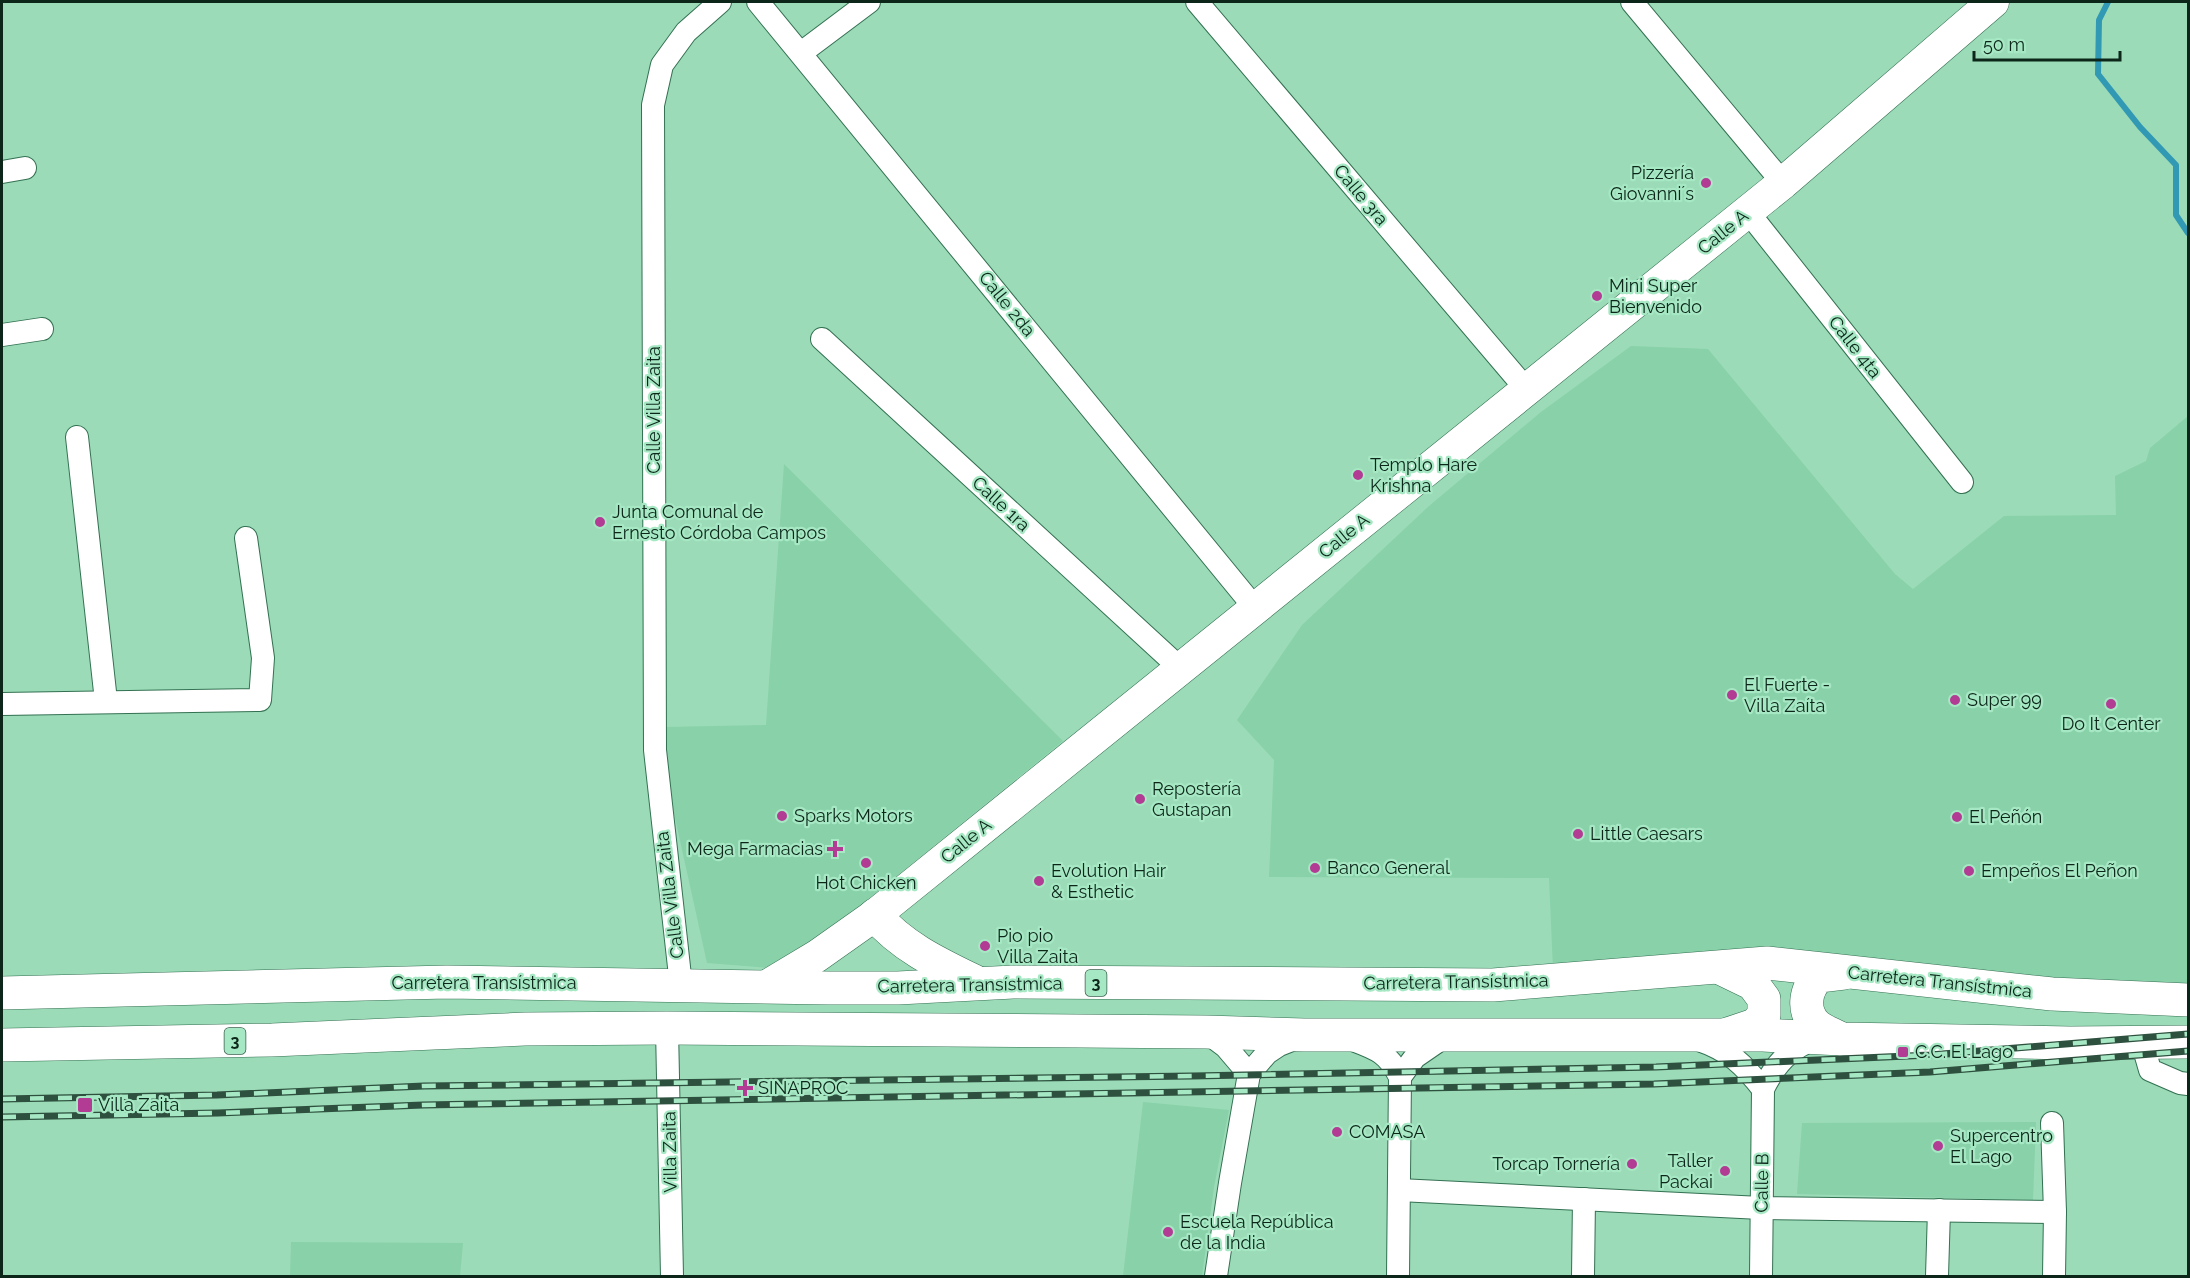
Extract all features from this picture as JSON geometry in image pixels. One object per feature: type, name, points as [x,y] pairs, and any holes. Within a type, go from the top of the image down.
[{"type":"main road","points":[[875,915],[887,930],[920,955],[978,983]]},
{"type":"main road","name":"Carretera Transístmica","points":[[2,993],[447,982],[887,988],[978,983],[1493,985],[1767,963],[2052,994],[2188,1000]]},
{"type":"main road","points":[[1720,968],[1753,984],[1764,999],[1764,1015],[1755,1025],[1727,1035]]},
{"type":"main road","points":[[1833,1038],[1817,1026],[1808,1015],[1806,1004],[1810,987],[1819,976],[1844,973]]},
{"type":"main road","name":"3","points":[[2,1045],[272,1040],[525,1029],[667,1028],[1206,1032],[1304,1035],[1727,1035],[2188,1042]]},
{"type":"street","name":"Calle Villa Zaita","points":[[681,985],[655,750],[652,105],[662,65],[686,32],[720,2]]},
{"type":"street","name":"Calle 2da","points":[[758,2],[1256,608]]},
{"type":"street","points":[[801,53],[869,2]]},
{"type":"street","name":"Calle 3ra","points":[[1197,2],[1526,389]]},
{"type":"street","points":[[1632,2],[1783,183]]},
{"type":"street","name":"Calle A","points":[[767,986],[817,956],[875,915],[1748,212],[1993,2]]},
{"type":"street","points":[[2,172],[25,168]]},
{"type":"street","name":"Calle 4ta","points":[[1748,212],[1962,482]]},
{"type":"street","points":[[2,335],[42,329]]},
{"type":"street","name":"Calle 1ra","points":[[822,339],[1180,668]]},
{"type":"street","points":[[77,437],[106,701]]},
{"type":"street","points":[[2,704],[260,700],[263,658],[246,538]]},
{"type":"street","name":"Villa Zaita","points":[[667,1028],[672,1276]]},
{"type":"street","points":[[1206,1032],[1226,1047],[1249,1074]]},
{"type":"street","points":[[1216,1276],[1249,1074],[1262,1058],[1279,1045],[1304,1035]]},
{"type":"street","points":[[1341,1035],[1384,1054],[1393,1063],[1400,1077],[1398,1276]]},
{"type":"street","points":[[1400,1077],[1415,1057],[1447,1035]]},
{"type":"street","points":[[1687,1035],[1717,1046],[1743,1064],[1763,1089],[1773,1070],[1786,1054],[1804,1043],[1833,1038]]},
{"type":"street","points":[[2142,1042],[2150,1070],[2180,1083],[2188,1084]]},
{"type":"street","name":"Calle B","points":[[1761,1276],[1763,1089]]},
{"type":"street","points":[[2052,1123],[2055,1212],[2054,1276]]},
{"type":"street","points":[[1399,1190],[1761,1208],[2055,1212]]},
{"type":"street","points":[[1583,1276],[1584,1199]]},
{"type":"street","points":[[1937,1276],[1940,1210]]},
{"type":"shaded area","points":[[1631,346],[1708,349],[1895,574],[1913,589],[2004,516],[2116,515],[2115,476],[2146,461],[2150,448],[2188,416],[2188,983],[1602,968],[1553,969],[1549,878],[1269,877],[1274,760],[1237,720],[1302,625],[1429,506],[1541,412]]},
{"type":"shaded area","points":[[784,464],[1063,741],[782,969],[707,963],[670,795],[665,727],[766,725]]},
{"type":"shaded area","name":"Escuela República de la India","points":[[1143,1102],[1229,1110],[1214,1187],[1202,1276],[1123,1276]]},
{"type":"shaded area","points":[[2036,1122],[2033,1200],[1797,1194],[1802,1123]]},
{"type":"shaded area","points":[[291,1242],[463,1243],[460,1276],[290,1276]]},
{"type":"waterway","points":[[2108,2],[2099,20],[2098,74],[2140,127],[2176,165],[2176,215],[2188,233]]},
{"type":"railway","points":[[2,1099],[217,1095],[424,1086],[1192,1076],[1656,1067],[1930,1055],[2188,1034]]},
{"type":"railway","points":[[2,1117],[218,1113],[423,1105],[1654,1084],[1930,1072],[2188,1051]]},
{"type":"place","name":"Pizzería Giovanni´s","points":[[1706,183]]},
{"type":"place","name":"Mini Super Bienvenido","points":[[1597,296]]},
{"type":"place","name":"Templo Hare Krishna","points":[[1358,475]]},
{"type":"place","name":"Junta Comunal de Ernesto Córdoba Campos","points":[[600,522]]},
{"type":"place","name":"El Fuerte - Villa Zaíta","points":[[1732,695]]},
{"type":"place","name":"Super 99","points":[[1955,700]]},
{"type":"place","name":"Do It Center","points":[[2111,704]]},
{"type":"place","name":"Repostería Gustapan","points":[[1140,799]]},
{"type":"place","name":"Sparks Motors","points":[[782,816]]},
{"type":"place","name":"El Peñón","points":[[1957,817]]},
{"type":"place","name":"Little Caesars","points":[[1578,834]]},
{"type":"place","name":"Mega Farmacias","points":[[835,849]]},
{"type":"place","name":"Hot Chicken","points":[[866,863]]},
{"type":"place","name":"Banco General","points":[[1315,868]]},
{"type":"place","name":"Empeños El Peñon","points":[[1969,871]]},
{"type":"place","name":"Evolution Hair & Esthetic","points":[[1039,881]]},
{"type":"place","name":"Pio pio Villa Zaita","points":[[985,946]]},
{"type":"place","name":"C.C. El Lago","points":[[1903,1052]]},
{"type":"place","name":"SINAPROC","points":[[745,1088]]},
{"type":"place","name":"Villa Zaita","points":[[85,1105]]},
{"type":"place","name":"COMASA","points":[[1337,1132]]},
{"type":"place","name":"Supercentro El Lago","points":[[1938,1146]]},
{"type":"place","name":"Torcap Tornería","points":[[1632,1164]]},
{"type":"place","name":"Taller Packai","points":[[1725,1171]]},
{"type":"place","name":"Escuela República de la India","points":[[1168,1232]]}]
